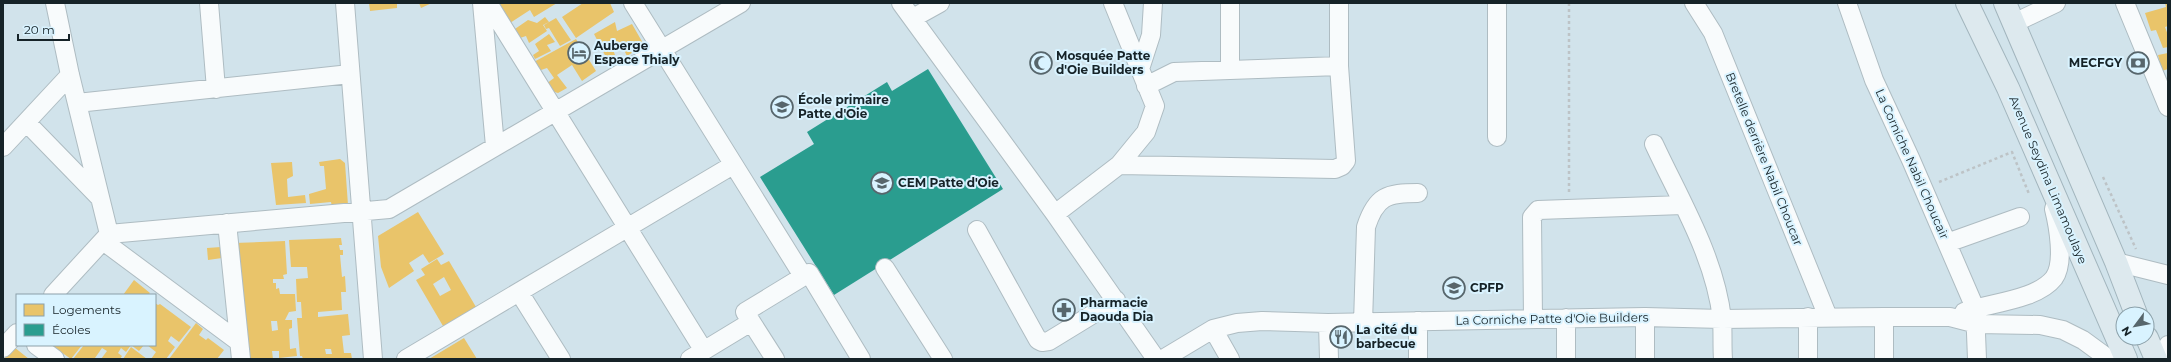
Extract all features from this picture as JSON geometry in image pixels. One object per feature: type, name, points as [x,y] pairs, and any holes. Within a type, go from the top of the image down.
[{"type":"highway","name":"Avenue Seydina Limamoulaye","points":[[1967,3],[2008,88],[2126,359]]},
{"type":"highway","points":[[2005,3],[2116,262],[2133,306]]},
{"type":"highway","points":[[2150,346],[2156,359]]},
{"type":"street","points":[[55,3],[70,75],[100,197],[106,237],[240,351]]},
{"type":"street","points":[[209,3],[216,89]]},
{"type":"street","points":[[345,3],[373,359]]},
{"type":"street","points":[[482,3],[495,146]]},
{"type":"street","points":[[488,3],[627,228],[697,355],[751,322]]},
{"type":"street","points":[[633,3],[802,276]]},
{"type":"street","points":[[53,294],[106,237],[227,223],[389,208],[741,3]]},
{"type":"street","points":[[901,3],[1056,214],[1156,359]]},
{"type":"street","points":[[913,18],[940,3]]},
{"type":"street","points":[[1056,214],[1119,165],[1146,132],[1155,106],[1113,3]]},
{"type":"street","points":[[1140,69],[1151,35],[1153,3]]},
{"type":"street","points":[[1230,3],[1230,70]]},
{"type":"street","points":[[1119,165],[1335,169],[1342,166],[1346,161],[1339,66],[1339,3]]},
{"type":"street","points":[[1496,3],[1497,137]]},
{"type":"street","name":"Bretelle derrière Nabil Choucar","points":[[1694,3],[1713,33],[1828,317]]},
{"type":"street","name":"La Corniche Nabil Choucair","points":[[1847,3],[1874,80],[1924,189],[1976,316]]},
{"type":"street","points":[[2014,22],[2056,3]]},
{"type":"street","points":[[2125,3],[2162,74],[2168,107]]},
{"type":"street","points":[[1146,86],[1174,72],[1339,66]]},
{"type":"street","points":[[77,104],[350,74]]},
{"type":"street","points":[[3,147],[27,123],[70,75]]},
{"type":"street","points":[[27,123],[100,197]]},
{"type":"street","points":[[1654,144],[1702,246],[1712,275],[1722,319],[1723,359]]},
{"type":"street","points":[[410,358],[733,165]]},
{"type":"street","points":[[1976,316],[2040,289],[2055,277],[2060,255],[2059,232],[2048,178]]},
{"type":"street","points":[[1363,323],[1366,227],[1370,213],[1378,202],[1389,195],[1418,193]]},
{"type":"street","points":[[1533,319],[1532,216],[1538,210],[1683,205]]},
{"type":"street","points":[[1947,243],[2020,217]]},
{"type":"street","points":[[227,223],[240,351]]},
{"type":"street","points":[[977,230],[1038,340],[1042,342],[1049,341],[1116,300]]},
{"type":"street","points":[[2116,262],[2168,275]]},
{"type":"street","points":[[886,268],[943,359]]},
{"type":"street","points":[[775,359],[745,312],[808,273],[861,359]]},
{"type":"street","points":[[519,292],[561,359]]},
{"type":"street","points":[[1976,316],[2040,325],[2063,330],[2083,340],[2103,353],[2109,359]]},
{"type":"street","points":[[1976,316],[1977,359]]},
{"type":"street","name":"La Corniche Patte d'Oie Builders","points":[[1163,359],[1213,329],[1237,323],[1262,321],[1363,323],[1644,317],[1722,319],[1976,316]]},
{"type":"street","points":[[1644,317],[1645,359]]},
{"type":"street","points":[[1808,317],[1808,359]]},
{"type":"street","points":[[1884,317],[1884,359]]},
{"type":"street","points":[[1566,318],[1566,359]]},
{"type":"street","points":[[1418,321],[1418,359]]},
{"type":"street","points":[[1328,323],[1329,359]]},
{"type":"street","points":[[1213,329],[1230,359]]},
{"type":"street","points":[[3,348],[16,335]]},
{"type":"street","points":[[2083,340],[2085,359]]},
{"type":"street","points":[[2166,359],[2168,345]]},
{"type":"street","points":[[37,346],[55,359]]},
{"type":"path","points":[[1569,3],[1569,210]]},
{"type":"path","points":[[1924,189],[2012,152],[2029,194]]},
{"type":"path","points":[[2100,173],[2120,213],[2144,269]]},
{"type":"building: Logements","points":[[369,3],[397,3],[397,8],[370,11]]},
{"type":"building: Logements","points":[[419,3],[432,3],[421,8]]},
{"type":"building: Logements","points":[[494,3],[557,3],[534,17],[530,10],[507,25]]},
{"type":"building: Logements","points":[[583,3],[610,3],[614,12],[576,38],[562,17]]},
{"type":"building: Logements","points":[[2165,3],[2168,3],[2168,26],[2165,27],[2168,35],[2168,47],[2163,48],[2156,30],[2151,31],[2145,13],[2166,7]]},
{"type":"building: Logements","points":[[545,17],[549,22],[543,25],[547,31],[529,43],[526,36],[520,38],[512,31],[528,20],[537,23]]},
{"type":"building: Logements","points":[[556,18],[571,40],[560,46],[549,28],[546,29],[544,25]]},
{"type":"building: Logements","points":[[615,22],[617,31],[632,24],[644,45],[627,56],[620,42],[611,44],[615,55],[607,59],[594,34]]},
{"type":"building: Logements","points":[[549,34],[555,42],[547,45],[551,51],[535,59],[533,55],[539,51],[535,44]]},
{"type":"building: Logements","points":[[576,39],[596,71],[582,81],[572,65],[557,75],[567,88],[558,93],[548,90],[546,84],[554,78],[547,68],[538,71],[532,63]]},
{"type":"building: Logements","points":[[2168,53],[2168,69],[2162,71],[2158,55]]},
{"type":"building: Logements","points":[[340,159],[345,163],[348,205],[332,207],[331,202],[310,204],[309,194],[326,189],[324,166],[320,166],[319,162]]},
{"type":"building: Logements","points":[[292,162],[293,176],[287,179],[288,197],[305,195],[306,203],[276,205],[271,163]]},
{"type":"building: Logements","points":[[418,212],[444,254],[429,263],[423,254],[409,263],[414,271],[389,288],[381,267],[378,236]]},
{"type":"building: Logements","points":[[341,238],[342,245],[339,245],[340,250],[343,250],[343,255],[340,255],[342,277],[345,276],[346,292],[341,292],[342,310],[318,312],[318,317],[348,314],[350,335],[342,336],[344,353],[351,353],[352,359],[303,359],[302,356],[300,356],[297,318],[302,318],[301,302],[297,302],[296,279],[308,278],[307,267],[291,267],[289,240]],"holes":[[[325,349],[331,349],[332,354],[326,354]]]},
{"type":"building: Logements","points":[[285,241],[287,274],[283,275],[284,279],[273,279],[273,283],[276,283],[276,289],[279,288],[280,294],[295,294],[296,311],[289,312],[285,320],[292,320],[292,328],[289,329],[290,349],[296,348],[297,356],[279,358],[279,351],[272,351],[273,359],[243,359],[234,243]],"holes":[[[271,321],[277,321],[278,330],[272,331]]]},
{"type":"building: Logements","points":[[221,247],[222,258],[208,260],[207,248]]},
{"type":"building: Logements","points":[[437,259],[441,265],[449,261],[476,307],[443,326],[416,280],[425,275],[421,269]],"holes":[[[444,277],[451,290],[440,296],[433,284]]]},
{"type":"building: Logements","points":[[134,280],[150,293],[149,294],[124,294]]},
{"type":"building: Logements","points":[[156,304],[160,304],[191,327],[179,342],[171,336],[168,341],[175,347],[166,359],[151,359],[156,352],[148,346],[156,346]]},
{"type":"building: Logements","points":[[196,323],[203,329],[199,335],[206,340],[208,338],[224,350],[217,359],[169,359]]},
{"type":"building: Logements","points":[[464,338],[477,359],[429,359]]},
{"type":"building: Logements","points":[[52,346],[81,346],[71,359]]},
{"type":"building: Logements","points":[[83,346],[130,346],[126,352],[121,348],[118,353],[122,356],[120,359],[101,359],[107,351],[102,348],[95,358],[96,359],[73,359]]},
{"type":"building: Logements","points":[[132,346],[143,346],[139,351]]},
{"type":"building: Logements","points":[[14,347],[29,359],[4,359]]},
{"type":"building: Logements","points":[[131,347],[147,359],[123,359]]},
{"type":"building: Écoles","name":"CEM Patte d'Oie","points":[[928,69],[1003,189],[834,295],[760,177],[814,144],[807,132],[887,82],[892,91]]},
{"type":"place","name":"Auberge Espace Thialy","points":[[579,53]]},
{"type":"place","name":"Mosquée Patte d'Oie Builders","points":[[1041,63]]},
{"type":"place","name":"MECFGY","points":[[2138,63]]},
{"type":"place","name":"École primaire Patte d'Oie","points":[[782,107]]},
{"type":"place","name":"CEM Patte d'Oie","points":[[882,183]]},
{"type":"place","name":"CPFP","points":[[1454,288]]},
{"type":"place","name":"Pharmacie Daouda Dia","points":[[1064,310]]},
{"type":"place","name":"La cité du barbecue","points":[[1341,337]]}]
